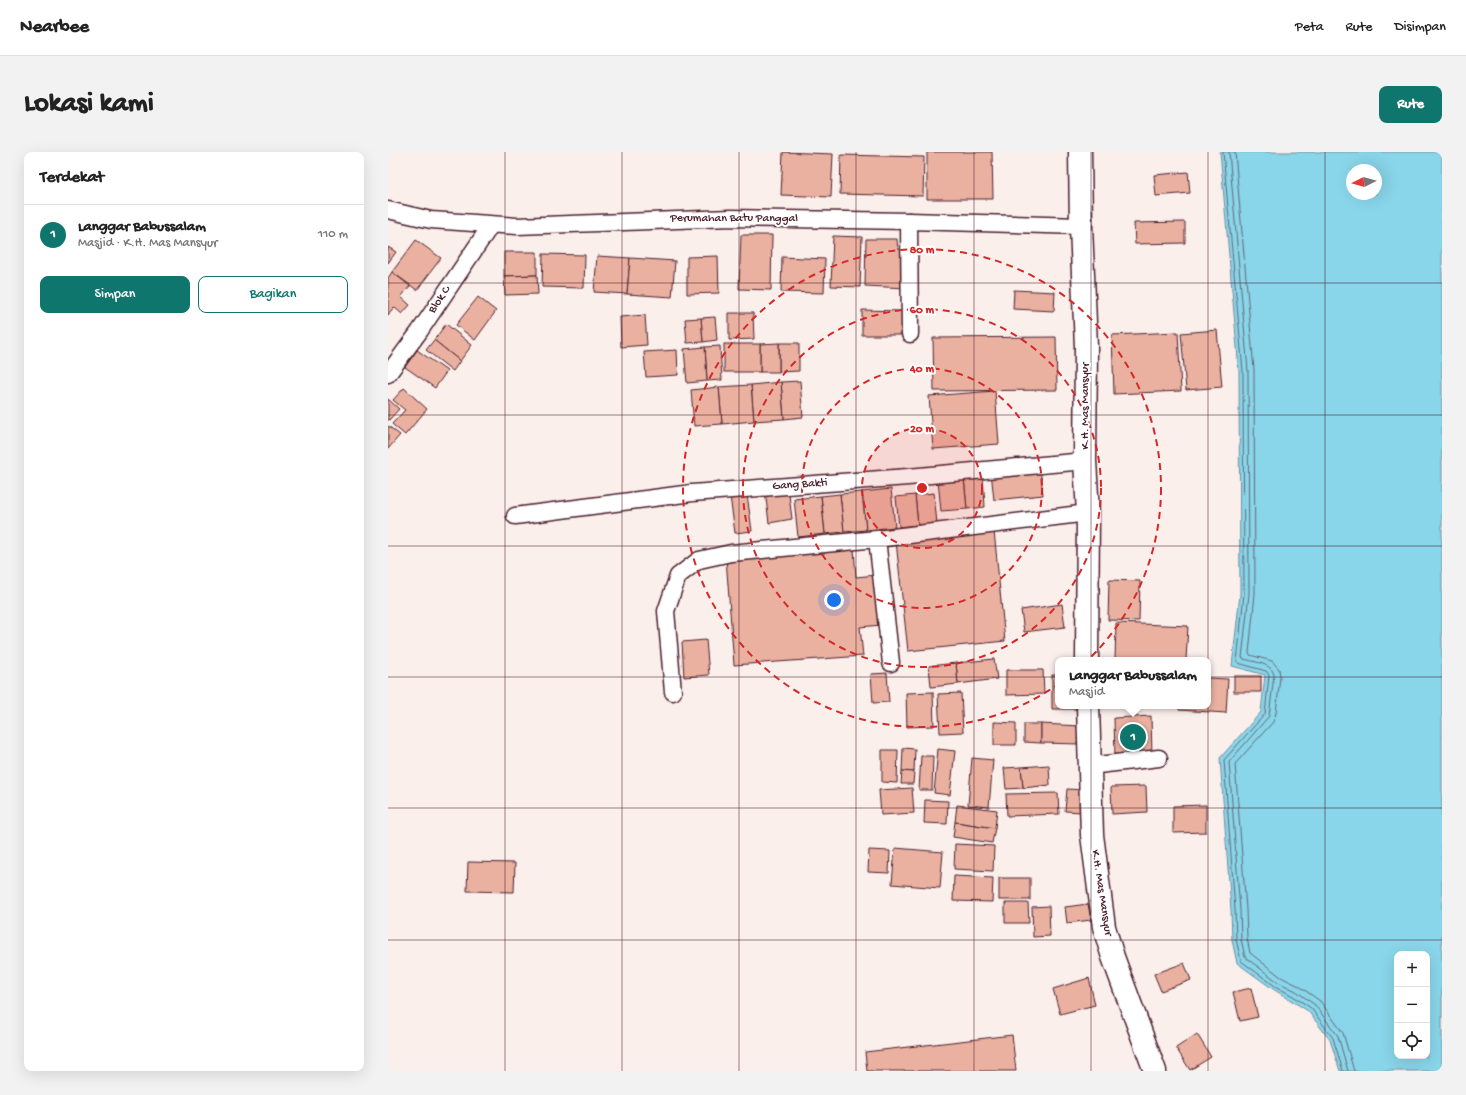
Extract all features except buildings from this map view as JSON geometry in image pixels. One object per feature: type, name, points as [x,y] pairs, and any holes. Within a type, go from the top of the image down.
[{"type":"main road","name":"K.H. Mas Mansyur","points":[[1080,152],[1081,226],[1086,347],[1085,461],[1088,513],[1087,657]]},
{"type":"main road","name":"K.H. Mas Mansyur","points":[[1088,709],[1092,835],[1104,926],[1113,957],[1155,1071]]},
{"type":"street","name":"Perumahan Batu Panggal","points":[[388,210],[431,220],[517,226],[731,218],[1081,226]]},
{"type":"street","points":[[909,221],[910,334]]},
{"type":"street","name":"Blok C","points":[[388,374],[419,332],[491,225]]},
{"type":"street","name":"Gang Bakti","points":[[515,516],[692,492],[908,477],[1085,461]]},
{"type":"street","points":[[673,692],[666,611],[678,576],[699,560],[732,553],[877,539],[1088,513]]},
{"type":"street","points":[[877,539],[890,663]]},
{"type":"street","points":[[1089,766],[1159,758]]},
{"type":"water","points":[[1220,152],[1442,152],[1442,1071],[1340,1071],[1330,1040],[1308,1011],[1273,989],[1237,963],[1232,940],[1220,758],[1261,712],[1265,675],[1232,666],[1240,594],[1239,371]]},
{"type":"place","name":"Langgar Babussalam","points":[[1133,737]]}]
